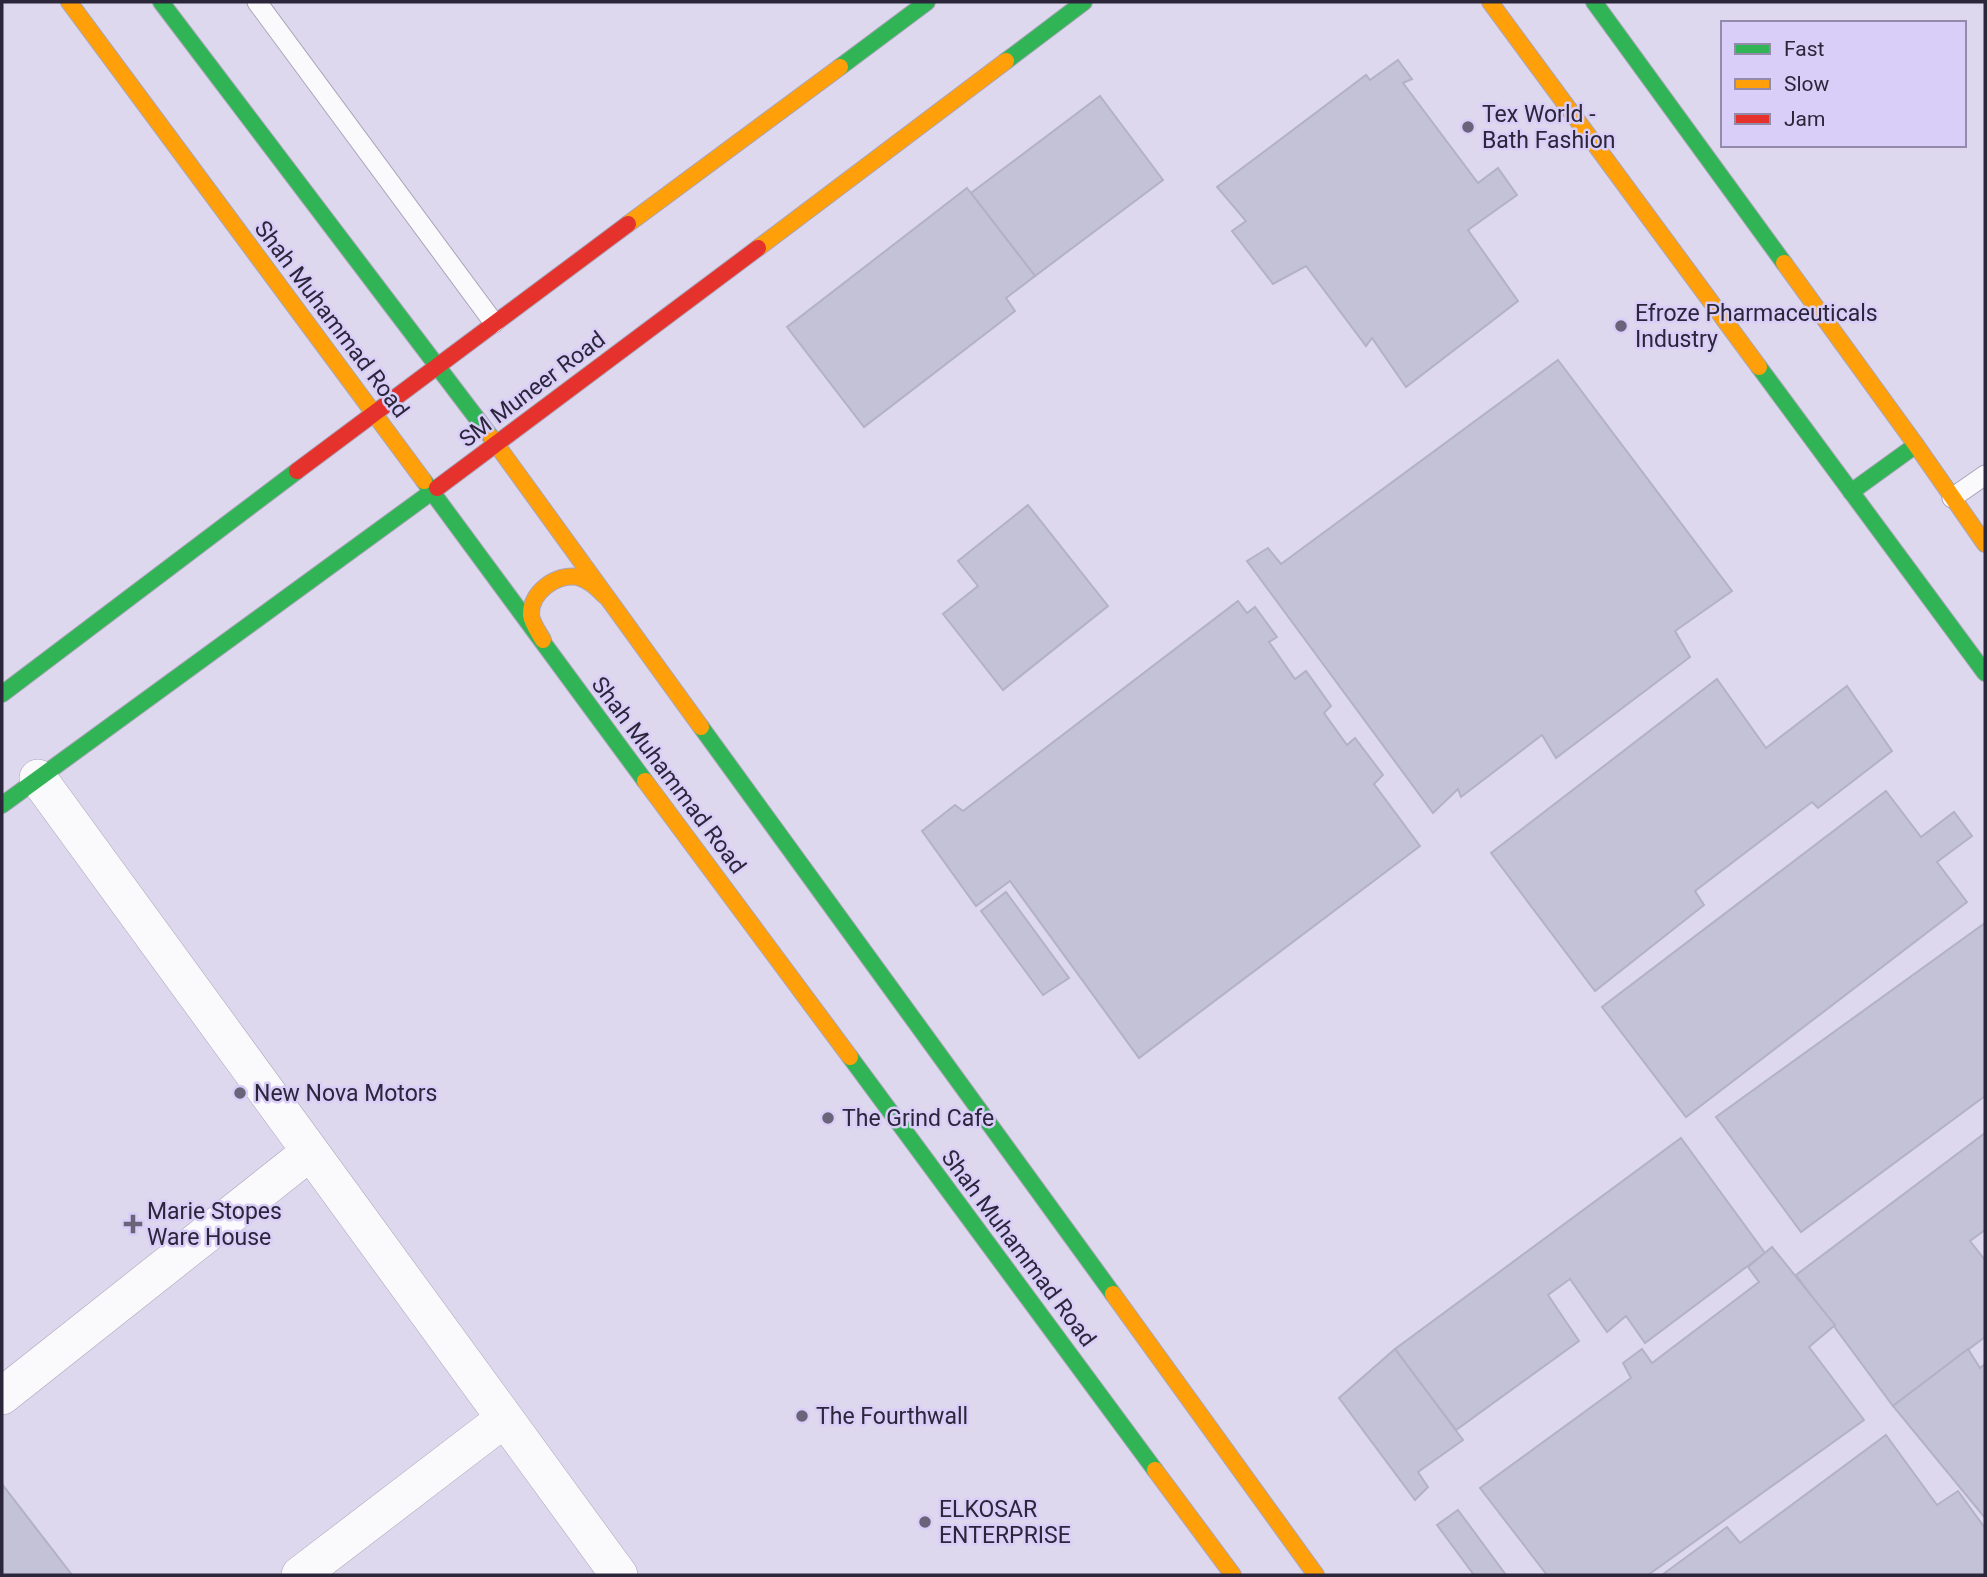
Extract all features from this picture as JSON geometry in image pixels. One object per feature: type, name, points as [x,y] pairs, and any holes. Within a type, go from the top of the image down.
[{"type":"main road","name":"Shah Muhammad Road","points":[[69,2],[1233,1575]]},
{"type":"main road","name":"Shah Muhammad Road","points":[[161,2],[497,445],[1316,1575]]},
{"type":"main road","points":[[2,694],[494,323],[927,2]]},
{"type":"main road","name":"SM Muneer Road","points":[[2,805],[497,445],[1084,2]]},
{"type":"main road","points":[[1490,2],[1985,673]]},
{"type":"main road","points":[[1594,2],[1985,544]]},
{"type":"main road","points":[[1851,492],[1916,445]]},
{"type":"main road","points":[[549,651],[531,617],[539,592],[549,583],[561,578],[575,577],[587,580],[606,597]]},
{"type":"street","points":[[38,779],[619,1575]]},
{"type":"street","points":[[2,1396],[310,1152]]},
{"type":"street","points":[[300,1575],[504,1419]]},
{"type":"lane","points":[[257,2],[494,323]]},
{"type":"lane","points":[[1952,498],[1985,475]]},
{"type":"building","points":[[1398,60],[1412,79],[1403,83],[1478,183],[1498,168],[1517,195],[1468,230],[1518,301],[1406,387],[1372,338],[1366,346],[1306,266],[1273,284],[1232,231],[1246,221],[1217,187],[1366,75],[1370,80]]},
{"type":"building","points":[[1100,96],[1163,180],[1035,276],[971,193]]},
{"type":"building","points":[[967,188],[1035,276],[1006,298],[1015,311],[864,427],[787,327]]},
{"type":"building","points":[[1558,360],[1732,591],[1675,631],[1690,657],[1556,758],[1542,735],[1461,797],[1458,789],[1433,813],[1247,561],[1268,548],[1281,564]]},
{"type":"building","points":[[1028,505],[1108,606],[1003,690],[943,614],[978,586],[958,561]]},
{"type":"building","points":[[1238,601],[1247,613],[1255,607],[1277,637],[1269,642],[1295,679],[1306,671],[1331,706],[1324,713],[1347,745],[1355,738],[1383,775],[1374,784],[1420,846],[1139,1058],[1010,881],[976,906],[922,831],[955,805],[963,811]]},
{"type":"building","points":[[1717,679],[1766,748],[1847,686],[1892,751],[1818,808],[1812,802],[1695,891],[1704,905],[1595,991],[1491,853]]},
{"type":"building","points":[[1886,791],[1921,837],[1954,812],[1972,836],[1937,862],[1967,902],[1686,1117],[1602,1007]]},
{"type":"building","points":[[1006,892],[1069,978],[1043,995],[981,911]]},
{"type":"building","points":[[1985,923],[1985,1096],[1801,1232],[1716,1117]]},
{"type":"building","points":[[1985,1133],[1985,1230],[1970,1241],[1985,1260],[1985,1337],[1893,1406],[1796,1275]]},
{"type":"building","points":[[1681,1138],[1765,1253],[1645,1343],[1626,1316],[1607,1332],[1570,1279],[1548,1295],[1579,1341],[1456,1430],[1395,1349]]},
{"type":"building","points":[[1772,1247],[1835,1325],[1809,1347],[1864,1420],[1648,1575],[1547,1575],[1480,1488],[1631,1378],[1623,1363],[1642,1349],[1652,1363],[1759,1282],[1748,1267]]},
{"type":"building","points":[[1395,1349],[1463,1440],[1418,1472],[1428,1487],[1415,1500],[1339,1398]]},
{"type":"building","points":[[1968,1349],[1980,1368],[1985,1364],[1985,1518],[1893,1406]]},
{"type":"building","points":[[1886,1435],[1937,1505],[1958,1491],[1985,1528],[1985,1575],[1662,1575],[1727,1527],[1740,1543]]},
{"type":"building","points":[[2,1484],[72,1575],[2,1575]]},
{"type":"building","points":[[1458,1510],[1506,1575],[1474,1575],[1437,1525]]},
{"type":"traffic: fast","points":[[161,2],[491,437]]},
{"type":"traffic: fast","points":[[840,67],[927,2]]},
{"type":"traffic: fast","points":[[1006,61],[1084,2]]},
{"type":"traffic: fast","points":[[1594,2],[1784,263]]},
{"type":"traffic: fast","points":[[1759,367],[1985,673]]},
{"type":"traffic: fast","points":[[1851,492],[1916,445]]},
{"type":"traffic: fast","points":[[2,694],[297,471]]},
{"type":"traffic: fast","points":[[424,481],[645,781]]},
{"type":"traffic: fast","points":[[2,805],[437,488]]},
{"type":"traffic: fast","points":[[701,727],[1113,1294]]},
{"type":"traffic: fast","points":[[850,1057],[1155,1470]]},
{"type":"traffic: slow","points":[[69,2],[424,481]]},
{"type":"traffic: slow","points":[[1490,2],[1759,367]]},
{"type":"traffic: slow","points":[[758,248],[1006,61]]},
{"type":"traffic: slow","points":[[628,224],[840,67]]},
{"type":"traffic: slow","points":[[1784,263],[1985,544]]},
{"type":"traffic: slow","points":[[491,437],[701,727]]},
{"type":"traffic: slow","points":[[543,640],[531,615],[535,599],[546,586],[562,578],[578,577],[589,582],[605,596]]},
{"type":"traffic: slow","points":[[645,781],[850,1057]]},
{"type":"traffic: slow","points":[[1113,1294],[1316,1575]]},
{"type":"traffic: slow","points":[[1155,1470],[1233,1575]]},
{"type":"traffic: jam","points":[[297,471],[628,224]]},
{"type":"traffic: jam","points":[[437,488],[758,248]]},
{"type":"place","name":"Tex World - Bath Fashion","points":[[1468,127]]},
{"type":"place","name":"Efroze Pharmaceuticals Industry","points":[[1621,326]]},
{"type":"place","name":"New Nova Motors","points":[[240,1093]]},
{"type":"place","name":"The Grind Cafe","points":[[828,1118]]},
{"type":"place","name":"Marie Stopes Ware House","points":[[133,1224]]},
{"type":"place","name":"The Fourthwall","points":[[802,1416]]},
{"type":"place","name":"ELKOSAR ENTERPRISE","points":[[925,1522]]}]
